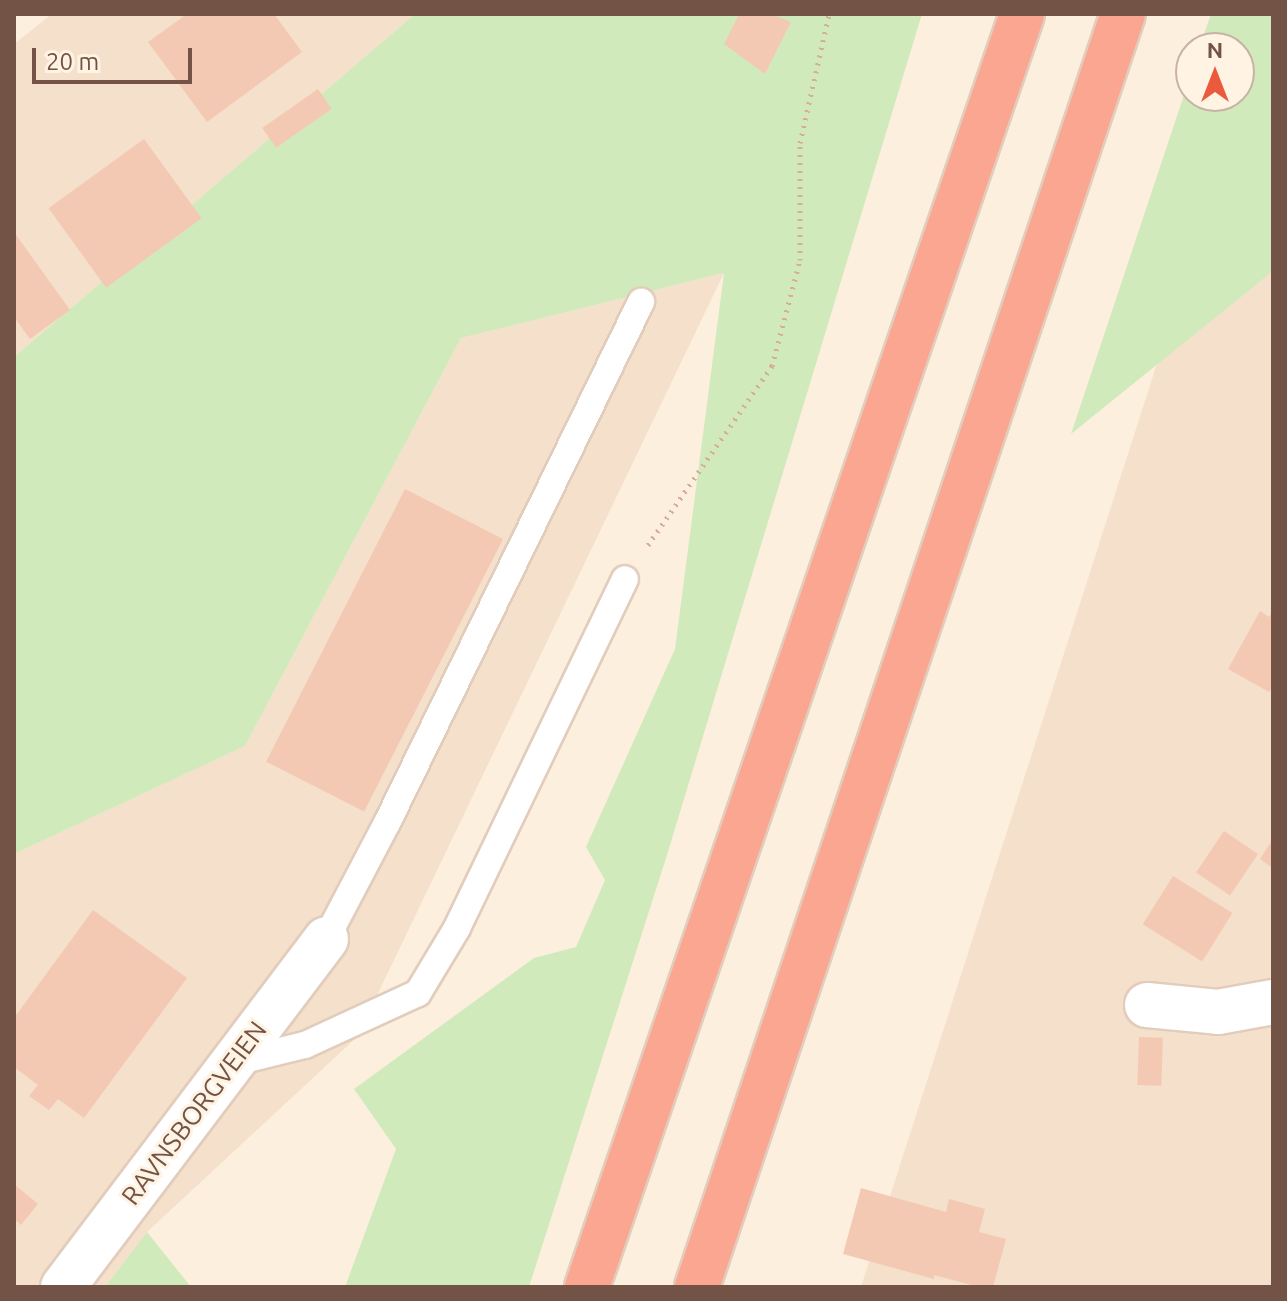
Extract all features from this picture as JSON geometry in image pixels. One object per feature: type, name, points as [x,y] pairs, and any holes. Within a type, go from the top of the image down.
[{"type":"highway","points":[[587,1287],[1022,14]]},
{"type":"highway","points":[[697,1287],[1123,14]]},
{"type":"street","name":"RAVNSBORGVEIEN","points":[[63,1287],[326,939]]},
{"type":"street","points":[[1147,1005],[1218,1012],[1273,1002]]},
{"type":"lane","points":[[326,939],[387,823],[641,302]]},
{"type":"lane","points":[[232,1063],[305,1045],[418,993],[457,928],[625,579]]},
{"type":"path","points":[[625,579],[772,366],[800,260],[800,143],[829,14]]},
{"type":"shaded area","points":[[52,14],[415,14],[14,357],[14,44]]},
{"type":"shaded area","points":[[1269,14],[1273,14],[1273,1287],[861,1287],[1238,112],[1255,112],[1255,58]]},
{"type":"shaded area","points":[[724,273],[357,1037],[147,1232],[105,1287],[14,1287],[14,854],[245,746],[461,338]]},
{"type":"green space","points":[[415,14],[922,14],[667,855],[529,1287],[345,1287],[396,1149],[354,1089],[534,958],[576,947],[605,880],[586,847],[675,649],[724,273],[461,338],[245,746],[14,854],[14,357]]},
{"type":"green space","points":[[1211,14],[1273,14],[1273,271],[1071,434],[1178,112],[1255,112],[1255,32],[1205,32]]},
{"type":"green space","points":[[147,1232],[191,1287],[105,1287]]},
{"type":"building","points":[[187,14],[274,14],[302,52],[207,122],[148,42]]},
{"type":"building","points":[[739,14],[771,14],[791,22],[765,74],[724,44]]},
{"type":"building","points":[[318,89],[332,109],[276,148],[262,128]]},
{"type":"building","points":[[144,139],[202,218],[106,288],[49,208]]},
{"type":"building","points":[[14,232],[70,310],[30,339],[14,317]]},
{"type":"building","points":[[405,489],[503,539],[364,812],[266,762]]},
{"type":"building","points":[[1273,610],[1273,686],[1269,692],[1228,669],[1260,611],[1269,617]]},
{"type":"building","points":[[1224,831],[1258,854],[1230,895],[1196,872]]},
{"type":"building","points":[[1273,839],[1273,868],[1260,859]]},
{"type":"building","points":[[1173,876],[1232,913],[1202,961],[1143,924]]},
{"type":"building","points":[[93,910],[187,978],[84,1118],[58,1099],[49,1110],[29,1096],[38,1085],[14,1067],[14,1018]]},
{"type":"building","points":[[1139,1037],[1163,1038],[1161,1086],[1137,1085]]},
{"type":"building","points":[[14,1184],[38,1204],[21,1225],[14,1219]]},
{"type":"building","points":[[861,1188],[946,1212],[949,1199],[985,1209],[979,1232],[1006,1239],[993,1287],[979,1287],[934,1275],[934,1279],[843,1254]]}]
